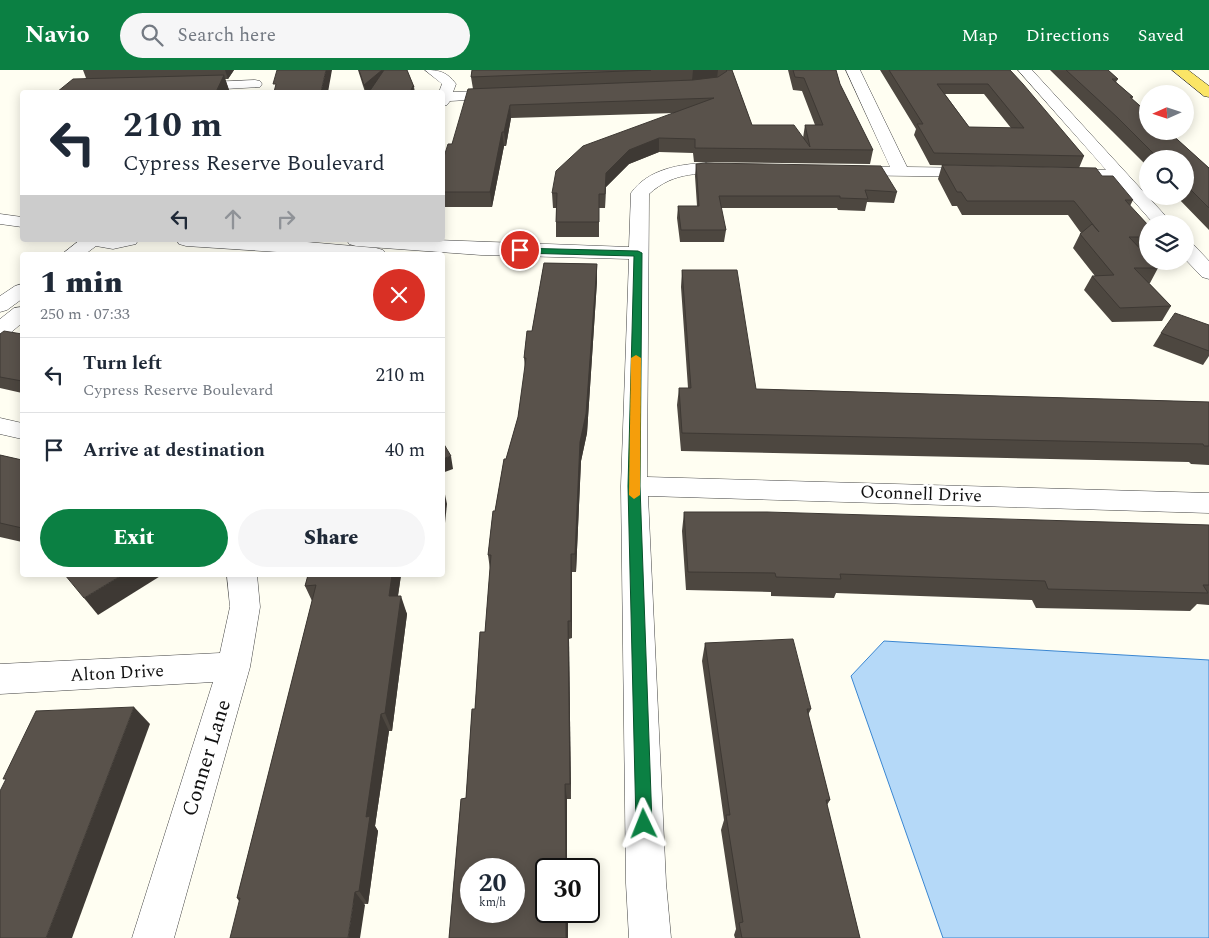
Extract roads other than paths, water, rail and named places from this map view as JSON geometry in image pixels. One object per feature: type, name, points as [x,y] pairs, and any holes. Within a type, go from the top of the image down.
[{"type":"main road","points":[[1179,70],[1209,94]]},
{"type":"street","points":[[172,88],[254,88],[258,70]]},
{"type":"street","points":[[432,70],[444,78],[448,84],[445,93]]},
{"type":"street","points":[[853,70],[902,172]]},
{"type":"street","points":[[1025,70],[1156,215]]},
{"type":"street","points":[[445,99],[516,93]]},
{"type":"street","points":[[650,938],[645,873],[634,486],[640,193],[653,179],[677,170],[754,169]]},
{"type":"street","points":[[833,171],[991,173]]},
{"type":"street","points":[[1050,174],[1120,175]]},
{"type":"street","points":[[0,205],[20,208]]},
{"type":"street","points":[[0,219],[20,222]]},
{"type":"street","points":[[75,252],[89,242]]},
{"type":"street","points":[[110,252],[125,242]]},
{"type":"street","points":[[231,242],[365,244],[638,259]]},
{"type":"street","points":[[365,244],[381,252]]},
{"type":"street","points":[[1194,257],[1209,273]]},
{"type":"street","points":[[445,260],[477,262],[638,259]]},
{"type":"street","points":[[0,306],[20,291]]},
{"type":"street","points":[[0,330],[20,315]]},
{"type":"street","points":[[0,426],[20,431]]},
{"type":"street","name":"Oconnell Drive","points":[[634,486],[1209,503]]},
{"type":"street","name":"Conner Lane","points":[[153,938],[234,667],[245,607],[242,577]]},
{"type":"street","name":"Alton Drive","points":[[0,679],[234,667]]},
{"type":"water","points":[[884,641],[1209,660],[1209,938],[943,938],[851,676]]}]
